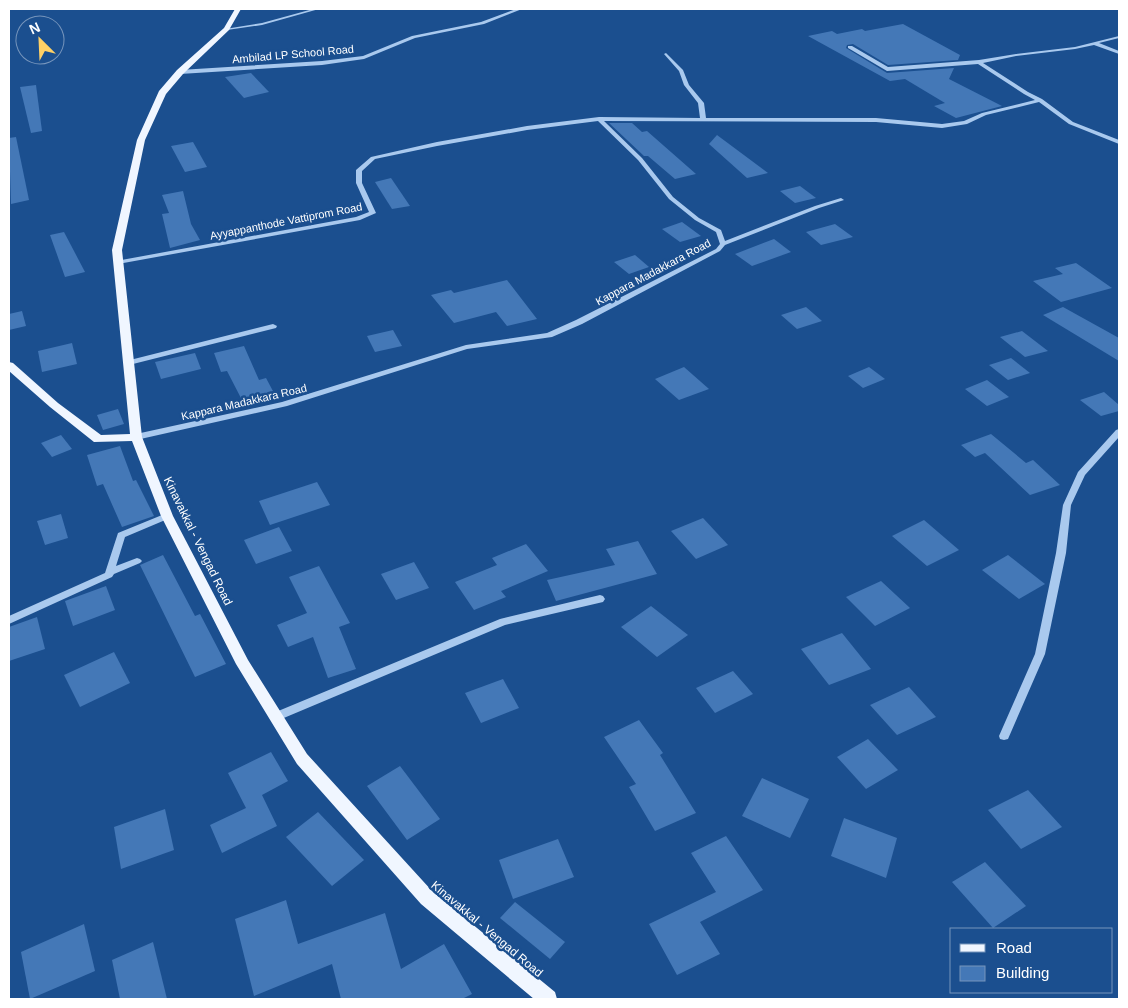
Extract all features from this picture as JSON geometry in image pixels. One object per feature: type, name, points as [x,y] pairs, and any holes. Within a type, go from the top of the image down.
[{"type":"main road","name":"Kinavakkal - Vengad Road","points":[[238,9],[227,29],[180,72],[162,93],[140,140],[117,250],[136,437],[167,516],[244,664],[302,759],[426,898],[548,999]]},
{"type":"main road","points":[[9,365],[54,405],[98,439],[136,437]]},
{"type":"street","points":[[227,29],[262,24],[317,9]]},
{"type":"street","name":"Ambilad LP School Road","points":[[180,72],[322,63],[364,57],[414,37],[482,23],[520,9]]},
{"type":"street","points":[[850,47],[887,69],[979,62],[1096,44],[1119,36]]},
{"type":"street","points":[[1096,44],[1119,53]]},
{"type":"street","points":[[666,54],[681,71],[687,85],[702,103],[703,119]]},
{"type":"street","points":[[979,62],[1040,100],[1071,123],[1119,142]]},
{"type":"street","points":[[599,119],[876,120],[942,126],[965,123],[992,112],[1040,100]]},
{"type":"street","name":"Ayyappanthode Vattiprom Road","points":[[118,262],[358,219],[374,213],[359,183],[359,170],[373,158],[527,128],[599,119]]},
{"type":"street","name":"Kappara Madakkara Road","points":[[136,437],[284,404],[466,346],[549,334],[580,322],[718,250],[723,244],[719,231],[697,219],[671,198],[640,159],[599,119]]},
{"type":"street","points":[[723,244],[816,207],[840,200]]},
{"type":"street","points":[[129,363],[273,326]]},
{"type":"street","points":[[1004,736],[1040,654],[1061,553],[1067,505],[1081,474],[1119,432]]},
{"type":"street","points":[[9,620],[108,576],[121,535],[167,516]]},
{"type":"street","points":[[110,572],[138,561]]},
{"type":"street","points":[[275,717],[503,622],[600,599]]},
{"type":"building","points":[[903,24],[960,55],[958,60],[888,65],[853,44],[847,45],[846,48],[887,73],[954,68],[949,79],[1002,106],[956,118],[934,106],[945,103],[905,79],[890,81],[808,36],[832,31],[837,34],[862,29],[865,31]]},
{"type":"building","points":[[251,73],[269,92],[244,98],[225,77]]},
{"type":"building","points":[[36,85],[42,131],[31,133],[20,87]]},
{"type":"building","points":[[609,123],[632,123],[642,132],[647,131],[696,174],[675,179],[648,156],[644,156]]},
{"type":"building","points":[[717,135],[768,173],[747,178],[709,144]]},
{"type":"building","points":[[16,137],[29,200],[11,204],[9,138]]},
{"type":"building","points":[[193,142],[207,167],[185,172],[171,146]]},
{"type":"building","points":[[391,178],[410,206],[392,209],[375,182]]},
{"type":"building","points":[[800,186],[816,198],[795,203],[780,191]]},
{"type":"building","points":[[183,191],[191,224],[200,240],[170,248],[162,214],[169,213],[162,195]]},
{"type":"building","points":[[682,222],[701,236],[680,242],[662,229]]},
{"type":"building","points":[[835,224],[853,237],[821,245],[806,232]]},
{"type":"building","points":[[64,232],[85,272],[65,277],[50,235]]},
{"type":"building","points":[[774,239],[791,252],[752,266],[735,254]]},
{"type":"building","points":[[635,255],[649,267],[629,274],[614,262]]},
{"type":"building","points":[[1076,263],[1112,288],[1061,302],[1033,281],[1063,274],[1055,268]]},
{"type":"building","points":[[507,280],[537,319],[507,326],[496,312],[454,323],[431,295],[451,290],[454,293]]},
{"type":"building","points":[[806,307],[822,321],[797,329],[781,315]]},
{"type":"building","points":[[1063,307],[1119,338],[1119,361],[1043,315]]},
{"type":"building","points":[[22,311],[26,326],[9,330],[9,314]]},
{"type":"building","points":[[393,330],[402,346],[375,352],[367,336]]},
{"type":"building","points":[[1022,331],[1048,351],[1025,357],[1000,337]]},
{"type":"building","points":[[72,343],[77,364],[42,372],[38,351]]},
{"type":"building","points":[[244,346],[259,380],[266,378],[274,393],[243,402],[227,371],[221,372],[214,353]]},
{"type":"building","points":[[195,353],[201,369],[161,379],[155,362]]},
{"type":"building","points":[[1011,358],[1030,373],[1008,380],[989,365]]},
{"type":"building","points":[[684,367],[709,389],[679,400],[655,379]]},
{"type":"building","points":[[869,367],[885,379],[863,388],[848,376]]},
{"type":"building","points":[[987,380],[1009,397],[987,406],[965,389]]},
{"type":"building","points":[[1104,392],[1119,405],[1119,411],[1101,416],[1080,400]]},
{"type":"building","points":[[118,409],[124,424],[103,430],[97,415]]},
{"type":"building","points":[[991,434],[1026,463],[1033,460],[1060,485],[1030,495],[985,453],[975,457],[961,445]]},
{"type":"building","points":[[61,435],[72,449],[52,457],[41,443]]},
{"type":"building","points":[[120,446],[133,481],[136,480],[154,516],[122,527],[103,484],[97,486],[87,455]]},
{"type":"building","points":[[317,482],[330,505],[270,525],[259,501]]},
{"type":"building","points":[[61,514],[68,538],[45,545],[37,521]]},
{"type":"building","points":[[703,518],[728,545],[696,559],[671,531]]},
{"type":"building","points":[[924,520],[959,550],[927,566],[892,536]]},
{"type":"building","points":[[279,527],[292,551],[256,564],[244,540]]},
{"type":"building","points":[[638,541],[657,574],[556,601],[547,580],[615,565],[606,549]]},
{"type":"building","points":[[526,544],[548,571],[501,591],[506,597],[474,610],[455,582],[497,565],[492,558]]},
{"type":"building","points":[[163,555],[195,616],[200,614],[226,664],[195,677],[140,565]]},
{"type":"building","points":[[1008,555],[1045,584],[1019,599],[982,570]]},
{"type":"building","points":[[414,562],[429,588],[396,600],[381,574]]},
{"type":"building","points":[[319,566],[350,623],[339,627],[356,669],[328,678],[313,637],[288,647],[277,625],[307,613],[289,577]]},
{"type":"building","points":[[881,581],[910,608],[875,626],[846,597]]},
{"type":"building","points":[[106,586],[115,610],[73,626],[65,601]]},
{"type":"building","points":[[651,606],[688,635],[657,657],[621,627]]},
{"type":"building","points":[[37,617],[45,649],[9,661],[9,627]]},
{"type":"building","points":[[842,633],[871,669],[829,685],[801,649]]},
{"type":"building","points":[[114,652],[130,683],[80,707],[64,675]]},
{"type":"building","points":[[733,671],[753,694],[715,713],[696,688]]},
{"type":"building","points":[[503,679],[519,708],[481,723],[465,693]]},
{"type":"building","points":[[909,687],[936,717],[897,735],[870,705]]},
{"type":"building","points":[[639,720],[663,753],[660,755],[696,813],[655,831],[629,787],[636,784],[604,737]]},
{"type":"building","points":[[868,739],[898,770],[866,789],[837,757]]},
{"type":"building","points":[[271,752],[288,781],[262,795],[277,826],[222,853],[210,825],[246,808],[228,773]]},
{"type":"building","points":[[400,766],[440,819],[407,840],[367,786]]},
{"type":"building","points":[[762,778],[809,799],[790,838],[742,816]]},
{"type":"building","points":[[1028,790],[1062,827],[1021,849],[988,810]]},
{"type":"building","points":[[165,809],[174,850],[121,869],[114,827]]},
{"type":"building","points":[[318,812],[364,860],[332,886],[286,837]]},
{"type":"building","points":[[844,818],[897,838],[886,878],[831,856]]},
{"type":"building","points":[[726,836],[763,890],[700,922],[720,954],[677,975],[649,924],[716,892],[691,853]]},
{"type":"building","points":[[558,839],[574,877],[513,899],[499,860]]},
{"type":"building","points":[[985,862],[1026,906],[993,928],[952,882]]},
{"type":"building","points":[[286,900],[298,944],[385,913],[401,969],[444,944],[472,994],[462,999],[341,999],[332,964],[254,996],[235,919]]},
{"type":"building","points":[[515,902],[565,942],[550,959],[500,918]]},
{"type":"building","points":[[84,924],[95,971],[30,999],[21,952]]},
{"type":"building","points":[[153,942],[167,999],[120,999],[112,960]]}]
